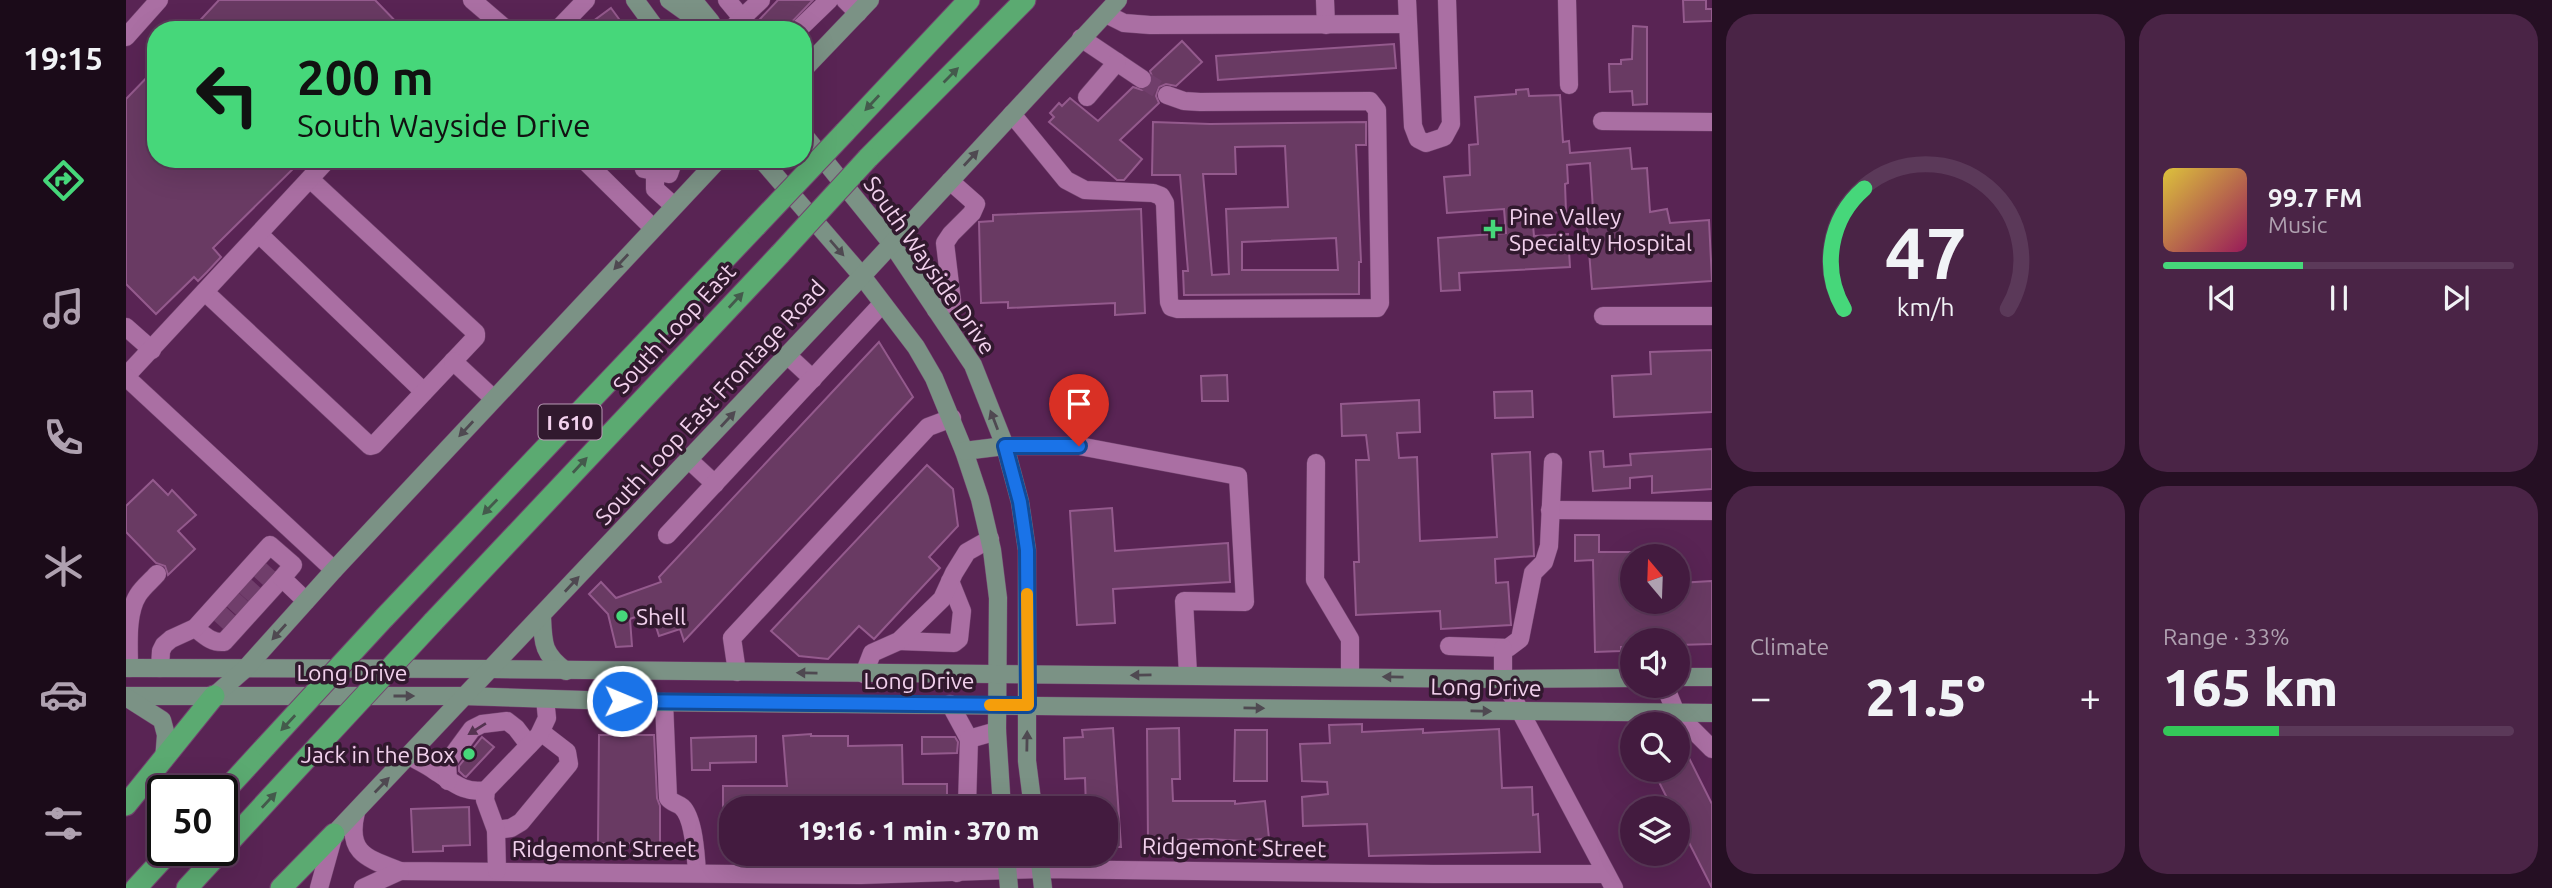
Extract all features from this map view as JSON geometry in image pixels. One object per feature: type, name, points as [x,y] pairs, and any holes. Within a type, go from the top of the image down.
[{"type":"highway","name":"South Loop East","points":[[812,167],[969,0]]},
{"type":"highway","name":"South Loop East","points":[[238,833],[868,158],[1025,0]]},
{"type":"highway","name":"South Loop East","points":[[238,777],[384,618],[811,168]]},
{"type":"highway","points":[[126,805],[214,696]]},
{"type":"highway","points":[[281,888],[334,834]]},
{"type":"highway","points":[[136,888],[156,866]]},
{"type":"highway","name":"South Loop East","points":[[187,888],[207,866]]},
{"type":"main road","points":[[635,0],[650,21]]},
{"type":"main road","points":[[669,0],[698,21]]},
{"type":"main road","points":[[693,0],[710,21]]},
{"type":"main road","name":"South Loop East Frontage Road","points":[[334,834],[463,696],[493,669],[1118,0]]},
{"type":"main road","points":[[812,59],[858,4]]},
{"type":"main road","name":"South Wayside Drive","points":[[812,145],[892,244],[973,365],[1005,446],[1020,502],[1027,550],[1027,761],[1031,796]]},
{"type":"main road","points":[[214,696],[245,669],[334,570],[710,168]]},
{"type":"main road","points":[[769,168],[862,276],[916,347],[952,418],[980,499],[998,598],[997,731],[1001,796]]},
{"type":"main road","points":[[964,451],[1005,446]]},
{"type":"main road","points":[[541,617],[551,660],[566,671]]},
{"type":"main road","name":"Long Drive","points":[[128,668],[1620,678]]},
{"type":"main road","points":[[646,672],[655,702]]},
{"type":"main road","points":[[835,673],[835,704]]},
{"type":"main road","points":[[1185,707],[1188,674]]},
{"type":"main road","points":[[1348,709],[1350,676]]},
{"type":"main road","points":[[1690,677],[1712,677]]},
{"type":"main road","name":"Long Drive","points":[[126,697],[463,696],[655,702],[1620,713]]},
{"type":"main road","points":[[126,697],[162,720],[166,735],[164,760]]},
{"type":"main road","name":"Long Drive","points":[[1690,713],[1712,713]]},
{"type":"main road","points":[[1040,866],[1043,888]]},
{"type":"street","points":[[126,37],[159,0]]},
{"type":"street","points":[[472,0],[496,21]]},
{"type":"street","points":[[566,21],[586,0]]},
{"type":"street","points":[[727,0],[739,21]]},
{"type":"street","points":[[746,21],[761,0]]},
{"type":"street","points":[[807,21],[829,0]]},
{"type":"street","points":[[1325,0],[1326,25]]},
{"type":"street","points":[[1407,0],[1413,126],[1418,139],[1426,143],[1444,137],[1451,124],[1447,0]]},
{"type":"street","points":[[1567,0],[1569,85]]},
{"type":"street","points":[[1106,14],[1124,23],[1150,25],[1407,24]]},
{"type":"street","points":[[1082,38],[1142,79]]},
{"type":"street","points":[[1087,97],[1117,62]]},
{"type":"street","points":[[1012,114],[1066,180],[1075,186],[1085,190],[1153,193],[1161,196],[1165,204],[1171,307],[1377,308],[1380,303],[1376,105],[1370,101],[1200,102],[1184,101],[1167,95]]},
{"type":"street","points":[[1601,121],[1712,122]]},
{"type":"street","points":[[319,168],[126,376],[334,570]]},
{"type":"street","points":[[592,168],[653,228]]},
{"type":"street","points":[[650,168],[655,189],[674,206]]},
{"type":"street","points":[[655,168],[669,174],[671,168]]},
{"type":"street","points":[[205,292],[370,446],[374,445],[476,337],[476,333],[310,178]]},
{"type":"street","points":[[936,310],[952,301],[945,243],[951,233],[972,213],[975,204],[950,181]]},
{"type":"street","points":[[259,234],[424,392]]},
{"type":"street","points":[[667,535],[882,304]]},
{"type":"street","points":[[1603,316],[1712,316]]},
{"type":"street","points":[[126,327],[152,350]]},
{"type":"street","points":[[787,355],[813,379]]},
{"type":"street","points":[[453,361],[494,399]]},
{"type":"street","points":[[737,672],[732,638],[928,427],[952,418]]},
{"type":"street","points":[[1005,446],[1079,446],[1238,476],[1245,602],[1184,601],[1188,674]]},
{"type":"street","points":[[689,460],[715,484]]},
{"type":"street","points":[[1449,646],[1503,648],[1514,646],[1520,639],[1533,573],[1544,562],[1549,546],[1553,462]]},
{"type":"street","points":[[1317,463],[1315,580],[1350,639],[1350,676]]},
{"type":"street","points":[[1550,510],[1712,511]]},
{"type":"street","points":[[864,674],[872,653],[899,641],[942,599],[967,552],[989,539]]},
{"type":"street","points":[[128,668],[130,623],[134,604],[138,595],[158,574]]},
{"type":"street","points":[[268,575],[306,601]]},
{"type":"street","points":[[160,668],[164,645],[195,628],[225,618],[268,575]]},
{"type":"street","points":[[195,628],[208,639],[223,642],[225,618],[268,575]]},
{"type":"street","points":[[899,641],[954,643],[959,639],[962,611],[950,581]]},
{"type":"street","points":[[1503,648],[1503,678],[1610,881]]},
{"type":"street","points":[[497,872],[496,830],[485,800],[486,790],[535,738],[547,718],[545,699]]},
{"type":"street","points":[[655,702],[668,798],[682,807],[689,821],[696,850],[697,873]]},
{"type":"street","points":[[950,705],[969,739],[967,796]]},
{"type":"street","points":[[448,781],[447,763],[460,743],[482,724],[507,721],[535,738],[567,751],[569,764],[520,821],[511,828],[496,830]]},
{"type":"street","points":[[1690,727],[1712,749]]},
{"type":"street","points":[[969,739],[997,731]]},
{"type":"street","points":[[409,756],[448,781],[472,792],[486,790]]},
{"type":"street","name":"Ridgemont Street","points":[[356,812],[352,830],[356,845],[365,857],[400,871],[497,872],[532,880],[697,873],[957,873],[1007,871],[1025,866]]},
{"type":"street","points":[[320,888],[334,834]]},
{"type":"street","name":"Ridgemont Street","points":[[1118,864],[1433,874],[1458,881],[1610,881]]},
{"type":"street","points":[[957,873],[958,866]]},
{"type":"street","name":"Ridgemont Street","points":[[363,888],[400,871]]},
{"type":"street","points":[[1393,888],[1433,874]]},
{"type":"building","points":[[219,0],[375,0],[395,21],[199,21]]},
{"type":"building","points":[[778,0],[813,0],[793,21],[759,20]]},
{"type":"building","points":[[1683,0],[1706,0],[1706,9],[1712,9],[1712,21],[1684,22]]},
{"type":"building","points":[[611,8],[620,21],[593,21]]},
{"type":"building","points":[[1633,26],[1647,27],[1647,104],[1633,105],[1632,91],[1610,92],[1609,64],[1621,64],[1621,60],[1632,59]]},
{"type":"building","points":[[1182,41],[1202,62],[1176,86],[1166,84],[1159,87],[1156,96],[1159,103],[1120,140],[1142,159],[1124,180],[1117,180],[1049,122],[1054,117],[1050,113],[1059,103],[1062,106],[1070,98],[1098,121],[1133,87],[1142,90],[1151,86],[1153,79],[1150,71]]},
{"type":"building","points":[[1394,44],[1396,68],[1218,80],[1216,56]]},
{"type":"building","points":[[147,77],[147,168],[294,168],[213,248],[221,257],[207,272],[198,281],[194,277],[156,314],[126,284],[126,99]]},
{"type":"building","points":[[1528,89],[1529,96],[1560,95],[1563,142],[1569,141],[1570,153],[1630,148],[1632,169],[1647,168],[1650,212],[1667,209],[1670,223],[1709,220],[1712,281],[1592,289],[1587,226],[1594,225],[1590,163],[1567,165],[1566,212],[1532,214],[1534,236],[1568,234],[1570,267],[1459,273],[1460,290],[1441,291],[1438,238],[1506,233],[1504,209],[1447,213],[1444,177],[1470,175],[1469,145],[1478,144],[1475,97],[1516,94],[1516,90]]},
{"type":"building","points":[[1153,122],[1366,122],[1366,145],[1356,145],[1361,262],[1359,294],[1184,295],[1183,271],[1188,271],[1180,175],[1152,175]],"holes":[[[1285,146],[1288,207],[1226,209],[1229,274],[1212,275],[1203,174],[1236,174],[1235,147]],[[1336,238],[1338,270],[1242,270],[1242,242]]]},
{"type":"building","points":[[1141,209],[1145,313],[1115,315],[1115,303],[1008,308],[1008,302],[981,303],[979,222],[993,221],[993,215]]},
{"type":"building","points":[[879,342],[913,397],[684,641],[680,629],[659,636],[651,611],[630,619],[632,646],[616,647],[608,614],[589,594],[601,582],[616,598],[661,582],[659,577]]},
{"type":"building","points":[[1712,350],[1712,412],[1614,417],[1612,376],[1651,374],[1650,352]]},
{"type":"building","points":[[1227,375],[1228,401],[1202,401],[1201,376]]},
{"type":"building","points":[[1532,391],[1533,417],[1495,418],[1494,392]]},
{"type":"building","points":[[1419,400],[1420,432],[1397,433],[1399,458],[1417,457],[1420,541],[1497,537],[1492,454],[1530,452],[1534,556],[1495,559],[1496,583],[1508,582],[1511,625],[1441,629],[1440,611],[1356,615],[1354,562],[1359,562],[1356,460],[1369,460],[1366,435],[1342,436],[1341,404]]},
{"type":"building","points":[[1712,449],[1712,489],[1652,493],[1652,476],[1630,478],[1630,488],[1593,491],[1590,452],[1603,451],[1604,467],[1631,465],[1630,454]]},
{"type":"building","points":[[927,465],[953,489],[958,526],[929,557],[940,568],[874,639],[859,626],[828,659],[799,656],[771,631]]},
{"type":"building","points":[[153,480],[168,495],[172,490],[196,515],[178,531],[195,549],[168,575],[165,566],[156,563],[126,532],[126,506]]},
{"type":"building","points":[[1112,508],[1115,551],[1228,543],[1230,582],[1113,589],[1115,623],[1077,625],[1070,511]]},
{"type":"building","points":[[1575,535],[1599,535],[1599,552],[1620,552],[1620,614],[1690,614],[1690,582],[1712,581],[1712,644],[1690,645],[1690,628],[1620,628],[1620,651],[1595,652],[1593,560],[1575,561]]},
{"type":"building","points":[[1362,724],[1362,732],[1423,729],[1423,733],[1499,729],[1502,788],[1532,787],[1533,815],[1538,814],[1540,852],[1369,856],[1367,824],[1303,826],[1302,797],[1328,794],[1327,782],[1302,781],[1300,744],[1330,743],[1329,725]]},
{"type":"building","points":[[1113,728],[1118,796],[1086,796],[1085,778],[1065,779],[1064,738],[1083,737],[1082,730]]},
{"type":"building","points":[[1179,728],[1180,779],[1172,779],[1173,801],[1235,801],[1235,804],[1265,801],[1269,838],[1243,841],[1148,841],[1147,729]]},
{"type":"building","points":[[1235,730],[1267,730],[1267,781],[1234,781]]},
{"type":"building","points":[[599,735],[654,735],[660,844],[598,843]]},
{"type":"building","points":[[756,736],[756,762],[710,763],[710,770],[692,770],[691,738]]},
{"type":"building","points":[[783,736],[848,736],[848,746],[902,745],[903,784],[947,784],[947,796],[723,796],[723,786],[787,786]]},
{"type":"building","points":[[482,737],[494,747],[466,777],[459,771],[459,766]]},
{"type":"building","points":[[922,737],[955,737],[958,742],[957,753],[922,754]]},
{"type":"building","points":[[1690,760],[1712,804],[1712,888],[1690,845],[1690,796],[1666,796],[1659,782],[1690,782]]},
{"type":"building","points":[[1118,802],[1121,847],[1118,847]]},
{"type":"building","points":[[469,807],[470,845],[443,846],[443,851],[413,852],[411,809]]},
{"type":"tunnel","points":[[1142,79],[1167,95]]},
{"type":"tunnel","points":[[259,569],[271,580]]},
{"type":"tunnel","points":[[244,585],[256,596]]},
{"type":"tunnel","points":[[232,599],[243,609]]},
{"type":"tunnel","points":[[219,613],[230,623]]},
{"type":"slow traffic","points":[[990,705],[1028,705],[1027,594]]},
{"type":"place","name":"Pine Valley Specialty Hospital","points":[[1493,229]]},
{"type":"place","name":"Shell","points":[[622,616]]},
{"type":"place","name":"Jack in the Box","points":[[469,754]]},
{"type":"route","points":[[622,701],[1028,705],[1027,550],[1020,502],[1005,446],[1079,446]]}]
